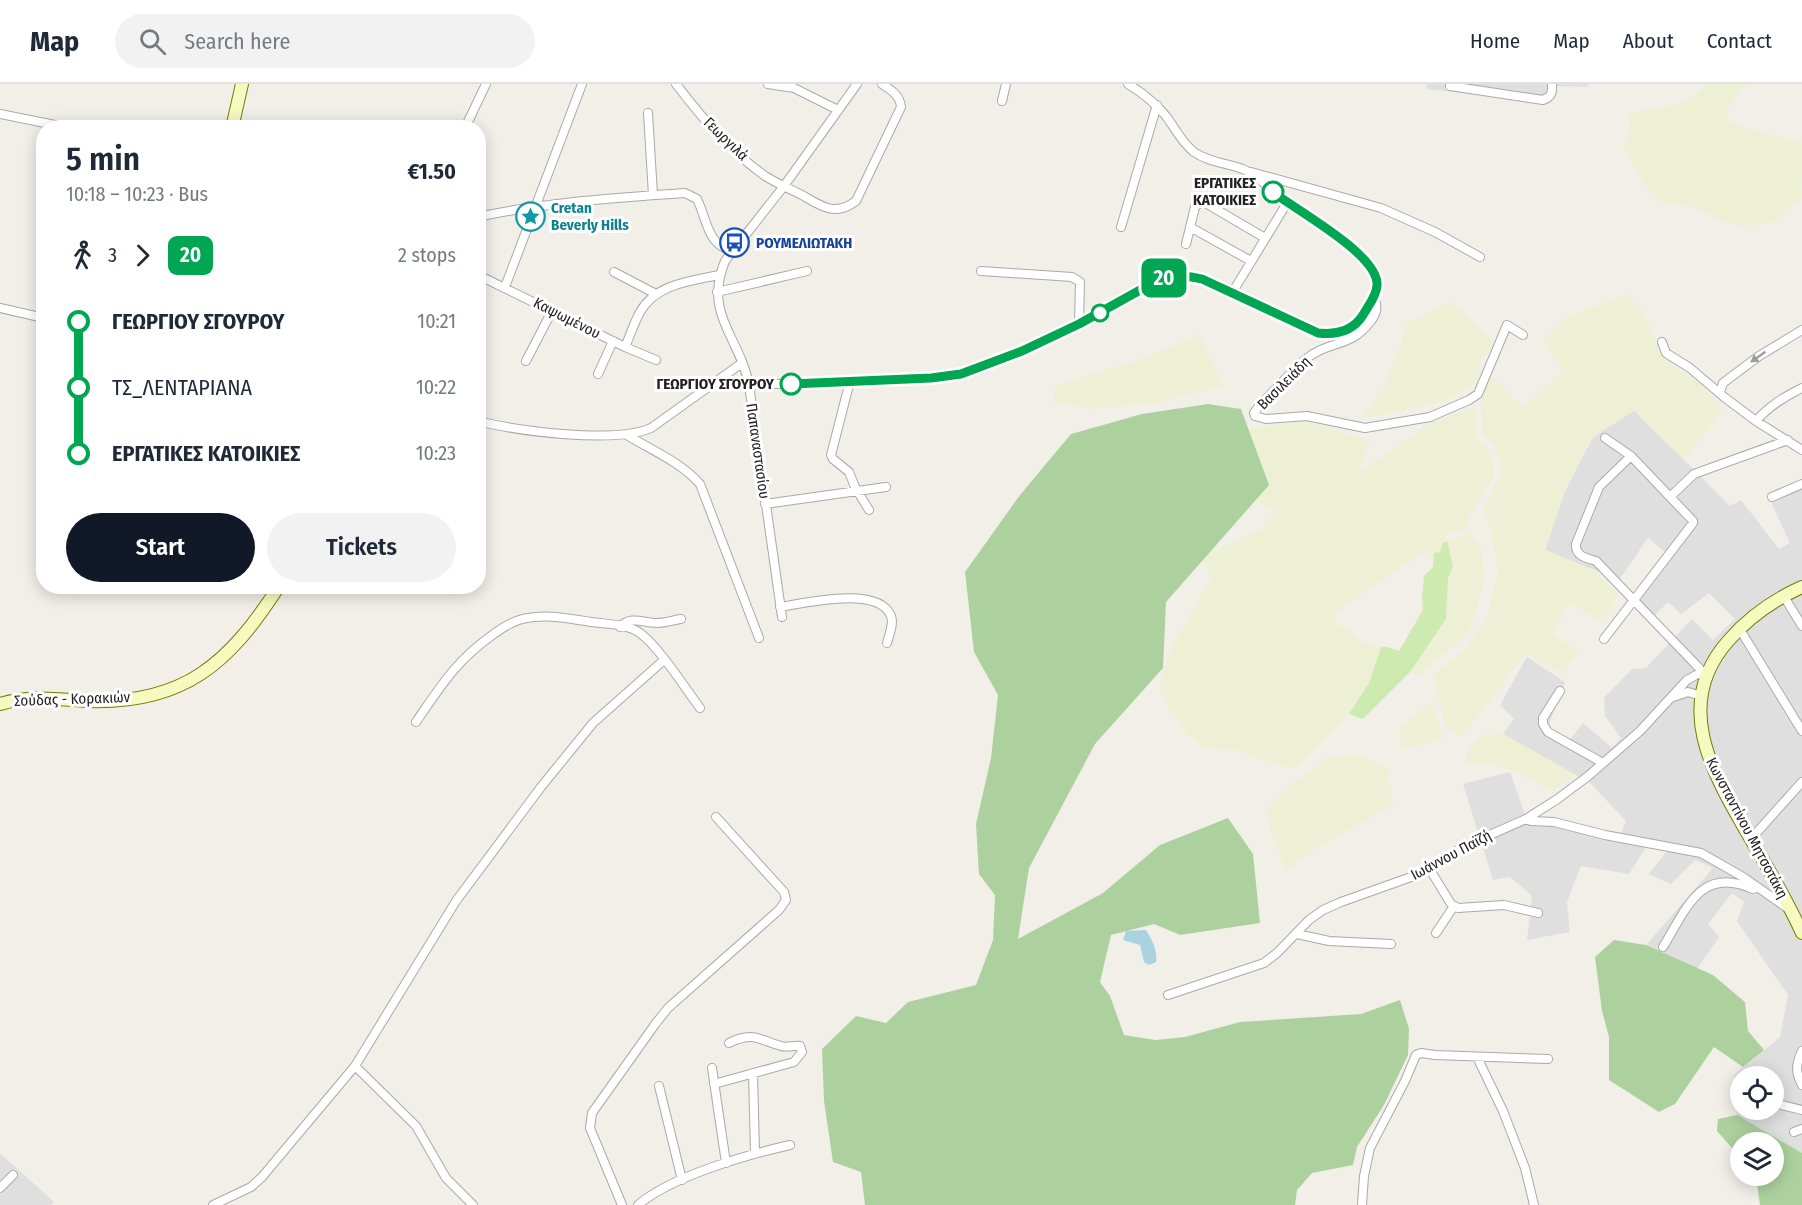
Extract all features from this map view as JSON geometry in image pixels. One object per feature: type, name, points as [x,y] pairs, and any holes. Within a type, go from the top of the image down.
[{"type":"main road","points":[[234,120],[242,84]]},
{"type":"main road","name":"Κωνσταντίνου Μητσοτάκη","points":[[1802,587],[1756,613],[1739,628],[1705,672],[1701,696],[1701,721],[1708,755],[1733,809],[1796,917],[1802,933]]},
{"type":"main road","name":"Σούδας - Κορακιών","points":[[0,704],[24,698],[116,700],[146,696],[175,688],[205,673],[219,662],[274,594]]},
{"type":"street","points":[[469,120],[486,84]]},
{"type":"street","points":[[505,287],[582,84]]},
{"type":"street","name":"Γεωργιλά","points":[[676,84],[723,141],[765,176],[821,206],[832,209],[848,207],[856,201],[902,107],[895,93],[882,84]]},
{"type":"street","points":[[768,84],[794,88],[838,110]]},
{"type":"street","name":"Παπαναστασίου","points":[[782,617],[749,386],[742,363],[729,337],[717,292],[719,275],[732,251],[784,186],[857,84]]},
{"type":"street","points":[[1002,101],[1006,84]]},
{"type":"street","points":[[1128,84],[1142,92],[1156,105],[1182,140],[1193,151],[1208,160],[1381,208],[1435,232],[1480,257]]},
{"type":"street","points":[[1450,86],[1475,87],[1543,100],[1549,98],[1552,93],[1552,84]]},
{"type":"street","points":[[1121,226],[1156,105]]},
{"type":"street","points":[[648,113],[653,195]]},
{"type":"street","points":[[0,114],[36,122]]},
{"type":"street","points":[[749,386],[931,378],[961,374],[1022,351],[1079,324],[1160,279],[1170,276],[1186,275],[1202,279],[1318,333],[1329,335],[1349,329],[1358,322],[1374,297],[1377,287],[1376,278],[1363,257],[1350,245],[1287,203],[1246,170]]},
{"type":"street","points":[[486,216],[536,207],[685,193],[697,199],[707,227],[718,246],[732,251]]},
{"type":"street","points":[[1186,244],[1195,207],[1202,201],[1265,238]]},
{"type":"street","points":[[1232,293],[1287,203]]},
{"type":"street","points":[[1190,227],[1251,261]]},
{"type":"street","points":[[717,292],[807,271]]},
{"type":"street","points":[[981,271],[1077,279],[1080,282],[1079,324]]},
{"type":"street","points":[[614,272],[656,294]]},
{"type":"street","points":[[625,347],[639,313],[656,294],[681,283],[719,275]]},
{"type":"street","name":"Καψωμένου","points":[[486,279],[612,341],[656,360]]},
{"type":"street","name":"Βασιλειάδη","points":[[1374,297],[1377,311],[1360,334],[1310,356],[1260,405],[1254,412],[1255,416],[1266,419],[1307,416],[1365,428],[1430,417],[1478,394],[1507,325],[1523,334]]},
{"type":"street","points":[[0,308],[36,316]]},
{"type":"street","points":[[526,361],[552,311]]},
{"type":"street","points":[[1720,392],[1723,383],[1759,356],[1802,330]]},
{"type":"street","points":[[598,374],[612,341]]},
{"type":"street","points":[[1662,342],[1666,352],[1690,368],[1724,397],[1756,421],[1802,450]]},
{"type":"street","points":[[486,423],[562,434],[627,435],[651,428],[742,363]]},
{"type":"street","points":[[850,381],[831,455],[849,472],[869,510]]},
{"type":"street","points":[[1756,421],[1764,412],[1802,388]]},
{"type":"street","points":[[627,435],[681,466],[700,484],[759,638]]},
{"type":"street","points":[[1604,639],[1693,524],[1630,456],[1605,438]]},
{"type":"street","points":[[1670,497],[1694,474],[1788,440]]},
{"type":"street","points":[[1630,456],[1599,487],[1576,543],[1576,549],[1580,555],[1596,561],[1705,672]]},
{"type":"street","points":[[1772,497],[1802,484]]},
{"type":"street","points":[[765,504],[886,487]]},
{"type":"street","points":[[1783,596],[1802,626]]},
{"type":"street","points":[[780,607],[828,600],[860,598],[873,601],[881,604],[890,614],[892,624],[887,643]]},
{"type":"street","points":[[416,722],[460,660],[500,629],[517,620],[543,616],[620,627],[642,635],[700,708]]},
{"type":"street","points":[[620,627],[624,622],[633,620],[658,623],[681,619]]},
{"type":"street","points":[[1739,628],[1802,731]]},
{"type":"street","points":[[213,1205],[251,1187],[262,1177],[355,1066],[456,901],[541,787],[593,723],[664,660]]},
{"type":"street","name":"Ιωάννου Παϊζή","points":[[1168,995],[1257,966],[1277,953],[1309,920],[1331,906],[1398,883],[1429,868],[1465,846],[1526,819],[1570,790],[1640,731],[1684,682],[1705,672]]},
{"type":"street","points":[[1684,682],[1688,692]]},
{"type":"street","points":[[1560,691],[1543,718],[1544,728],[1603,763]]},
{"type":"street","points":[[1670,699],[1688,692],[1701,696]]},
{"type":"street","points":[[1751,839],[1802,782]]},
{"type":"street","points":[[622,1205],[594,1141],[590,1128],[592,1113],[668,1008],[779,910],[786,900],[784,892],[716,817]]},
{"type":"street","points":[[1526,819],[1554,822],[1605,835],[1701,853],[1735,872],[1796,917]]},
{"type":"street","points":[[1429,868],[1454,906],[1462,908],[1504,904],[1538,913]]},
{"type":"street","points":[[1663,947],[1694,897],[1716,882],[1746,885],[1767,895]]},
{"type":"street","points":[[1436,933],[1454,906]]},
{"type":"street","points":[[1297,934],[1329,941],[1391,944]]},
{"type":"street","points":[[714,1084],[794,1062],[802,1052],[801,1046],[782,1046],[759,1038],[742,1039],[729,1043]]},
{"type":"street","points":[[1802,1052],[1796,1067],[1802,1085]]},
{"type":"street","points":[[1362,1205],[1364,1176],[1370,1148],[1406,1081],[1416,1055],[1421,1053],[1548,1059]]},
{"type":"street","points":[[1477,1057],[1503,1111],[1525,1168],[1534,1205]]},
{"type":"street","points":[[355,1066],[416,1126],[446,1178],[473,1205]]},
{"type":"street","points":[[712,1068],[726,1163]]},
{"type":"street","points":[[753,1073],[755,1153]]},
{"type":"street","points":[[659,1086],[682,1180]]},
{"type":"street","points":[[1784,1106],[1802,1110]]},
{"type":"street","points":[[638,1205],[647,1197],[682,1180],[755,1153],[790,1145]]},
{"type":"street","points":[[0,1188],[13,1175]]},
{"type":"shaded area","points":[[1427,84],[1589,84],[1588,87],[1554,86],[1552,102],[1426,89]]},
{"type":"shaded area","points":[[1634,410],[1730,506],[1741,500],[1779,549],[1790,543],[1767,493],[1802,479],[1802,1153],[1784,1142],[1784,1132],[1766,1132],[1746,1120],[1784,1120],[1784,1066],[1745,1066],[1780,1037],[1788,995],[1737,921],[1744,902],[1732,893],[1708,924],[1719,937],[1697,969],[1646,945],[1713,868],[1695,860],[1671,884],[1649,874],[1669,848],[1647,846],[1629,874],[1581,866],[1567,902],[1570,932],[1527,940],[1532,896],[1510,877],[1493,880],[1463,784],[1510,772],[1527,820],[1618,842],[1626,821],[1590,783],[1503,734],[1514,719],[1500,705],[1527,657],[1565,682],[1547,730],[1565,746],[1583,723],[1612,748],[1621,738],[1605,716],[1604,698],[1632,669],[1646,668],[1692,619],[1713,640],[1735,619],[1709,593],[1681,614],[1668,602],[1651,619],[1634,605],[1666,553],[1648,538],[1619,580],[1545,550],[1565,491],[1593,437]]},
{"type":"shaded area","points":[[0,1153],[54,1202],[51,1205],[0,1205]]},
{"type":"green space","points":[[1706,84],[1753,84],[1742,88],[1724,113],[1733,124],[1802,143],[1801,199],[1769,224],[1741,226],[1727,223],[1691,206],[1663,204],[1644,183],[1624,147],[1631,129],[1629,113],[1681,103],[1693,97]]},
{"type":"green space","points":[[1627,294],[1641,307],[1662,356],[1670,364],[1695,378],[1723,409],[1684,460],[1634,411],[1593,437],[1565,491],[1545,550],[1593,570],[1619,595],[1601,621],[1568,603],[1554,634],[1579,653],[1562,673],[1526,654],[1461,737],[1446,727],[1433,676],[1466,648],[1487,617],[1498,571],[1492,533],[1483,510],[1502,470],[1496,447],[1482,433],[1481,400],[1490,374],[1520,406],[1528,404],[1563,369],[1543,341],[1552,330],[1569,316]]},
{"type":"green space","points":[[1451,301],[1494,343],[1481,362],[1476,384],[1442,402],[1360,419],[1383,389],[1401,343],[1404,325]]},
{"type":"green space","points":[[1199,334],[1224,386],[1154,403],[1094,409],[1053,403],[1055,386],[1147,357]]},
{"type":"green space","points":[[1208,404],[1241,409],[1269,485],[1166,602],[1163,668],[1095,744],[1029,868],[1018,939],[1103,893],[1160,845],[1228,818],[1253,854],[1260,923],[1180,935],[1154,924],[1111,935],[1100,982],[1110,996],[1124,1035],[1155,1040],[1185,1037],[1240,1022],[1361,1014],[1400,1000],[1409,1029],[1408,1055],[1384,1105],[1357,1147],[1353,1165],[1312,1173],[1297,1190],[1295,1205],[865,1205],[861,1172],[833,1162],[824,1101],[822,1049],[856,1016],[886,1023],[908,1002],[976,985],[993,940],[995,895],[979,874],[976,824],[991,758],[998,695],[974,652],[965,572],[1020,495],[1071,434],[1142,414]]},
{"type":"green space","points":[[1475,406],[1475,437],[1488,448],[1493,464],[1493,477],[1467,520],[1469,527],[1446,535],[1440,553],[1421,553],[1336,613],[1336,625],[1352,631],[1365,644],[1381,647],[1369,683],[1349,714],[1296,769],[1248,756],[1244,751],[1204,748],[1188,734],[1171,711],[1159,687],[1172,647],[1212,577],[1200,557],[1261,530],[1274,513],[1256,500],[1269,485],[1249,429],[1304,421],[1370,441],[1359,468],[1364,470],[1430,422]]},
{"type":"green space","points":[[1469,534],[1481,546],[1484,578],[1477,610],[1468,633],[1420,675],[1410,672],[1446,619],[1448,578],[1453,565],[1447,541]]},
{"type":"green space","points":[[1447,541],[1453,566],[1448,578],[1446,619],[1410,672],[1363,719],[1349,714],[1369,683],[1381,647],[1399,651],[1423,610],[1424,576],[1433,567],[1434,553],[1440,552],[1443,543]]},
{"type":"green space","points":[[1430,702],[1444,738],[1402,750],[1400,728]]},
{"type":"green space","points":[[1503,734],[1576,775],[1552,791],[1517,773],[1490,763],[1466,764],[1467,751],[1483,735]]},
{"type":"green space","points":[[1361,755],[1387,768],[1394,805],[1333,838],[1286,870],[1271,831],[1266,809],[1286,789],[1327,758]]},
{"type":"green space","points":[[1614,940],[1646,945],[1713,975],[1745,1002],[1748,1031],[1764,1050],[1742,1066],[1714,1047],[1675,1104],[1659,1112],[1609,1080],[1609,1037],[1602,1011],[1595,957]]},
{"type":"green space","points":[[1730,1116],[1730,1120],[1746,1120],[1766,1132],[1730,1132],[1730,1146],[1717,1131],[1718,1119]]},
{"type":"green space","points":[[1784,1142],[1802,1153],[1802,1205],[1760,1205],[1757,1186],[1784,1186]]},
{"type":"water","points":[[1146,930],[1156,953],[1156,962],[1149,965],[1144,962],[1140,945],[1123,940],[1126,931]]},
{"type":"bus line","name":"20","points":[[791,384],[931,378],[961,374],[1022,351],[1089,319],[1160,279],[1170,276],[1186,275],[1202,279],[1318,333],[1329,335],[1349,329],[1358,322],[1374,297],[1377,287],[1371,268],[1350,245],[1273,192]]},
{"type":"place","name":"ΕΡΓΑΤΙΚΕΣ ΚΑΤΟΙΚΙΕΣ","points":[[1273,192]]},
{"type":"place","name":"Cretan Beverly Hills","points":[[530,217]]},
{"type":"place","name":"ΡΟΥΜΕΛΙΩΤΑΚΗ","points":[[735,243]]},
{"type":"place","name":"ΓΕΩΡΓΙΟΥ ΣΓΟΥΡΟΥ","points":[[791,384]]}]
